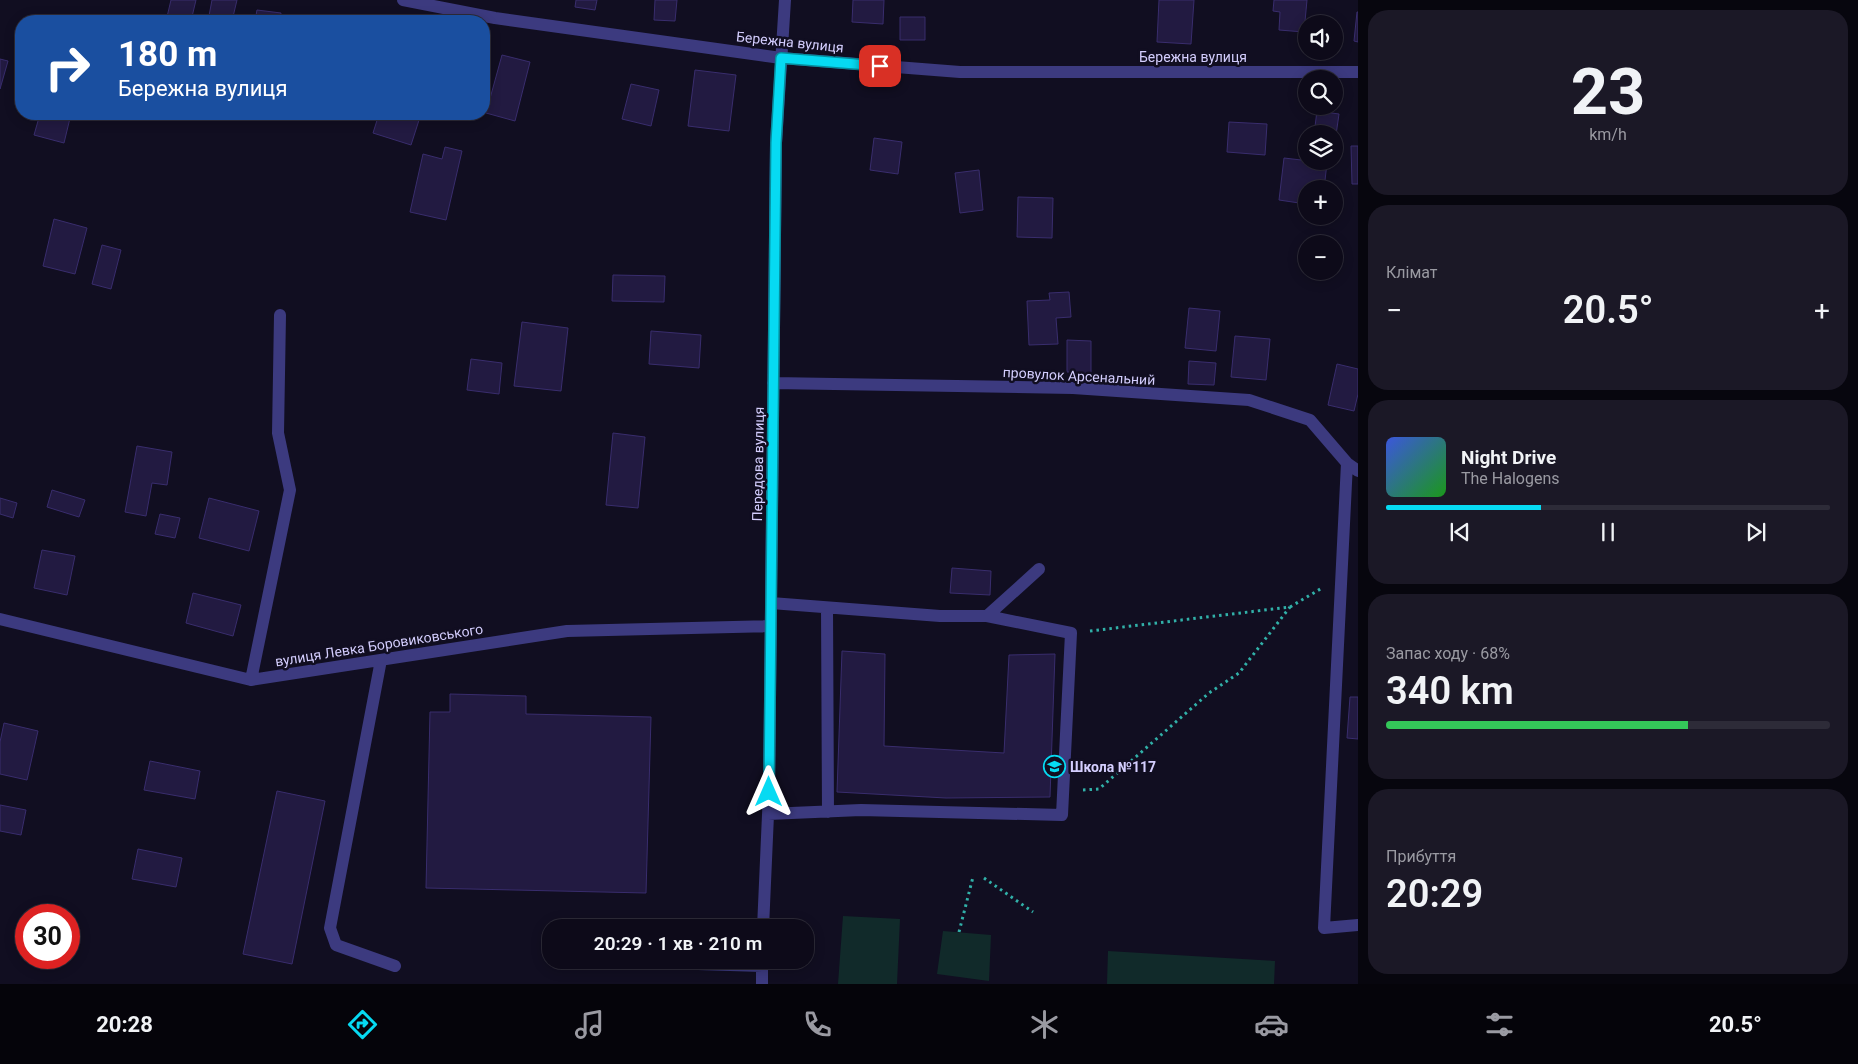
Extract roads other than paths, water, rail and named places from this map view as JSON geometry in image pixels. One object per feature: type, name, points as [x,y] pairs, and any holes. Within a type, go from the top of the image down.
[{"type":"street","name":"Бережна вулиця","points":[[403,0],[480,15]]},
{"type":"street","name":"Передова вулиця","points":[[763,919],[768,814],[776,143],[785,0]]},
{"type":"street","name":"Бережна вулиця","points":[[490,17],[781,58],[960,72],[1358,72]]},
{"type":"street","points":[[251,680],[290,490],[278,433],[280,315]]},
{"type":"street","name":"провулок Арсенальний","points":[[774,383],[1074,388],[1249,400],[1310,420],[1347,463],[1358,471]]},
{"type":"street","points":[[1347,463],[1324,928],[1358,925]]},
{"type":"street","points":[[987,616],[1039,569]]},
{"type":"street","points":[[768,814],[861,810],[1062,815],[1071,634],[987,616],[940,616],[771,603]]},
{"type":"street","points":[[827,608],[828,812]]},
{"type":"street","name":"вулиця Левка Боровиковського","points":[[0,619],[251,680],[567,631],[770,626]]},
{"type":"street","points":[[381,660],[330,928],[336,945],[395,966]]},
{"type":"street","points":[[762,969],[762,984]]},
{"type":"place","name":"Школа №117","points":[[1054,767]]}]
